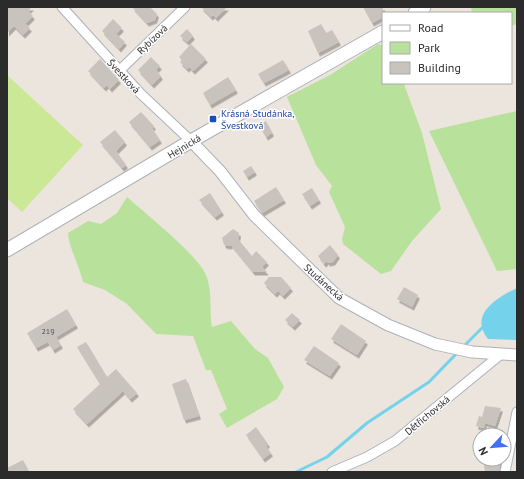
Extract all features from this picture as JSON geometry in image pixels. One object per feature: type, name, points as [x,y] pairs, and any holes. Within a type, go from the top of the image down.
[{"type":"main road","name":"Hejnická","points":[[7,250],[191,141],[382,33]]},
{"type":"street","name":"Švestková","points":[[62,7],[141,94],[191,141]]},
{"type":"street","name":"Rybízová","points":[[119,71],[185,7]]},
{"type":"street","name":"Studánecká","points":[[191,141],[220,171],[254,215],[339,298],[388,326],[435,344],[472,352],[500,355]]},
{"type":"street","points":[[500,355],[517,355]]},
{"type":"street","name":"Dětřichovská","points":[[332,472],[395,441],[500,355]]},
{"type":"street","points":[[505,472],[517,412]]},
{"type":"green space","points":[[471,7],[517,7],[517,24],[512,26],[512,12],[472,12]]},
{"type":"green space","points":[[378,44],[382,46],[382,84],[404,84],[422,133],[441,209],[412,241],[391,271],[381,274],[343,244],[342,239],[345,227],[329,192],[332,186],[316,165],[287,97],[330,75]]},
{"type":"green space","points":[[7,75],[83,145],[22,212],[7,198]]},
{"type":"green space","points":[[517,111],[517,269],[497,271],[429,131]]},
{"type":"green space","points":[[127,197],[180,244],[199,264],[205,273],[210,293],[212,327],[231,321],[255,349],[268,358],[284,387],[277,399],[227,428],[219,414],[227,409],[211,370],[206,370],[193,336],[156,334],[127,304],[105,290],[83,282],[68,233],[88,221],[101,224],[117,213]]},
{"type":"water","points":[[517,288],[517,340],[488,339],[481,322],[483,314],[494,302]]},
{"type":"building","points":[[7,7],[32,7],[28,11],[33,16],[25,24],[30,28],[23,35],[14,26],[7,33]]},
{"type":"building","points":[[132,7],[150,7],[157,14],[155,20],[147,23]]},
{"type":"building","points":[[201,7],[227,7],[216,18],[213,15],[211,17]]},
{"type":"building","points":[[363,7],[383,7],[382,18],[372,23]]},
{"type":"building","points":[[113,19],[122,28],[116,34],[125,42],[119,49],[102,31]]},
{"type":"building","points":[[321,24],[326,33],[332,30],[339,42],[318,53],[308,31]]},
{"type":"building","points":[[187,29],[193,36],[187,42],[180,36]]},
{"type":"building","points":[[191,44],[206,59],[193,71],[189,67],[187,69],[180,62],[182,60],[179,57]]},
{"type":"building","points":[[151,57],[160,66],[156,70],[161,76],[152,85],[138,70]]},
{"type":"building","points":[[100,59],[119,80],[110,89],[107,85],[104,88],[88,71]]},
{"type":"building","points":[[283,60],[289,70],[264,83],[258,74]]},
{"type":"building","points":[[228,77],[236,90],[210,105],[203,93]]},
{"type":"building","points":[[141,112],[154,126],[152,128],[160,140],[150,147],[129,122]]},
{"type":"building","points":[[266,121],[272,133],[266,137],[259,125]]},
{"type":"building","points":[[115,130],[125,142],[116,151],[126,165],[122,168],[100,142]]},
{"type":"building","points":[[251,166],[255,172],[247,177],[243,171]]},
{"type":"building","points":[[276,187],[284,200],[262,213],[254,201]]},
{"type":"building","points":[[312,188],[319,200],[310,206],[302,194]]},
{"type":"building","points":[[210,193],[222,212],[215,217],[199,200]]},
{"type":"building","points":[[233,229],[239,233],[238,239],[252,256],[256,251],[267,262],[262,267],[267,272],[253,272],[231,245],[224,245],[222,238]]},
{"type":"building","points":[[330,245],[338,255],[333,262],[328,263],[327,261],[324,264],[318,256]]},
{"type":"building","points":[[269,277],[281,277],[291,288],[283,296],[278,291],[275,294],[264,283]]},
{"type":"building","points":[[404,287],[418,295],[412,307],[397,299]]},
{"type":"building","points":[[67,309],[76,325],[56,337],[61,345],[53,350],[48,342],[36,348],[27,333]]},
{"type":"building","points":[[292,313],[300,320],[293,327],[285,320]]},
{"type":"building","points":[[341,324],[366,341],[357,355],[331,339]]},
{"type":"building","points":[[86,342],[107,377],[116,369],[137,393],[130,399],[123,391],[87,424],[73,409],[100,384],[77,347]]},
{"type":"building","points":[[314,346],[339,363],[330,376],[304,360]]},
{"type":"building","points":[[186,379],[199,416],[184,420],[172,384]]},
{"type":"building","points":[[485,406],[501,408],[495,426],[485,423],[484,427],[476,426],[479,416],[482,417]]},
{"type":"building","points":[[256,427],[268,444],[266,446],[271,453],[263,459],[246,435]]},
{"type":"building","points":[[23,460],[29,472],[7,472],[7,468]]},
{"type":"building","points":[[484,467],[499,467],[499,472],[485,472]]},
{"type":"waterway","points":[[463,347],[484,326]]},
{"type":"waterway","points":[[296,472],[327,457],[367,423],[429,382],[457,353]]},
{"type":"place","name":"Krásná Studánka, Švestková","points":[[213,119]]}]
